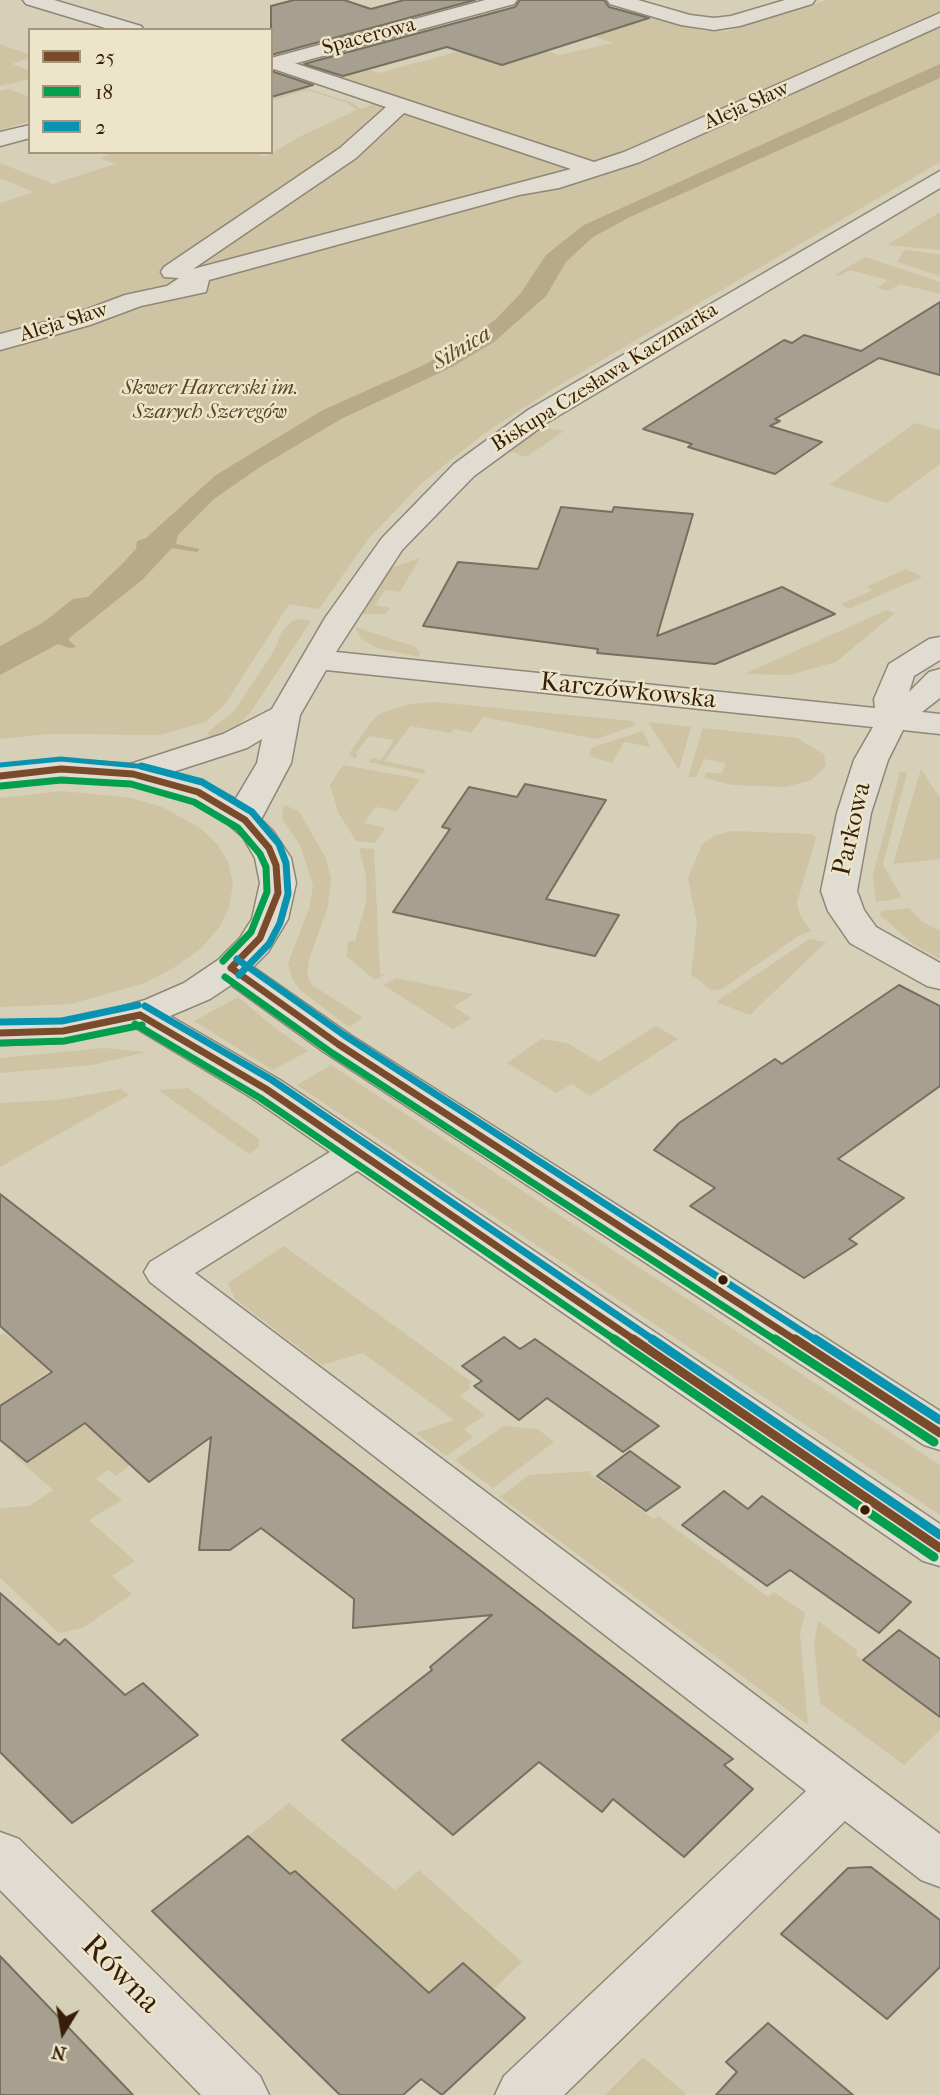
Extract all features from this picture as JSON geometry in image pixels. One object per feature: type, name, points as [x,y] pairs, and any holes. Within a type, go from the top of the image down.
[{"type":"street","points":[[33,0],[127,28]]},
{"type":"street","name":"Spacerowa","points":[[273,63],[507,0]]},
{"type":"street","points":[[617,0],[709,24],[733,22],[805,0]]},
{"type":"street","name":"Aleja Sław","points":[[169,285],[500,207],[551,183],[632,158],[940,19]]},
{"type":"street","points":[[273,63],[593,169]]},
{"type":"street","points":[[169,285],[348,153],[399,106]]},
{"type":"street","points":[[348,153],[439,118]]},
{"type":"street","points":[[0,139],[28,132]]},
{"type":"street","name":"Biskupa Czesława Kaczmarka","points":[[245,820],[249,805],[274,763],[284,715],[317,660],[367,577],[392,544],[444,489],[493,447],[585,387],[940,178]]},
{"type":"street","name":"Aleja Sław","points":[[0,342],[81,320],[200,275],[517,189],[551,183]]},
{"type":"street","name":"Aleja Sław","points":[[0,328],[61,311],[127,302]]},
{"type":"street","points":[[940,646],[900,671],[890,699],[893,719],[926,694],[940,679]]},
{"type":"street","name":"Karczówkowska","points":[[317,660],[940,724]]},
{"type":"street","points":[[133,774],[235,741],[284,715]]},
{"type":"street","name":"Parkowa","points":[[893,719],[870,760],[854,813],[839,891],[846,911],[863,935],[940,978]]},
{"type":"street","points":[[0,776],[61,769],[133,774],[198,792],[245,820],[269,848],[276,865],[278,893],[270,919],[260,937],[231,968],[197,991],[140,1015],[63,1031],[0,1033]]},
{"type":"street","points":[[231,968],[338,1044],[940,1433]]},
{"type":"street","points":[[140,1015],[266,1089],[940,1549]]},
{"type":"street","points":[[357,1153],[165,1272],[940,1864]]},
{"type":"street","points":[[524,2095],[842,1790]]},
{"type":"street","name":"Równa","points":[[0,1855],[240,2095]]},
{"type":"green space","name":"Skwer Harcerski im. Szarych Szeregów","points":[[827,0],[940,0],[940,162],[556,387],[485,433],[423,482],[369,538],[319,609],[289,604],[224,706],[205,722],[160,735],[48,734],[0,739],[0,203],[34,192],[0,178],[0,163],[53,184],[115,164],[100,158],[111,154],[257,154],[265,157],[301,136],[357,110],[347,103],[307,90],[273,100],[273,78],[353,103],[360,109],[371,105],[367,101],[374,104],[392,98],[310,69],[306,65],[332,59],[379,73],[508,38],[559,55],[613,43],[564,25],[624,8],[703,31],[728,31]]},
{"type":"green space","points":[[0,44],[28,54],[28,59],[12,64],[28,70],[28,79],[0,86]]},
{"type":"green space","points":[[8,89],[28,96],[28,122],[0,130],[0,91]]},
{"type":"green space","points":[[940,212],[940,250],[887,245]]},
{"type":"green space","points":[[904,250],[940,254],[940,276],[897,262]]},
{"type":"green space","points":[[865,257],[940,282],[940,294],[900,284],[888,291],[877,288],[888,280],[850,270],[839,276],[835,275]]},
{"type":"green space","points":[[915,423],[940,430],[940,464],[887,503],[829,485]]},
{"type":"green space","points":[[533,429],[564,431],[526,457],[504,449]]},
{"type":"green space","points":[[420,558],[400,592],[385,590],[375,605],[390,608],[385,614],[356,614],[388,569]]},
{"type":"green space","points":[[906,569],[922,577],[849,609],[841,604],[873,590],[866,587]]},
{"type":"green space","points":[[887,610],[895,613],[836,662],[790,675],[744,674]]},
{"type":"green space","points":[[292,621],[311,621],[250,713],[238,725],[213,740],[208,732],[235,710],[275,649],[281,633]]},
{"type":"green space","points":[[355,627],[416,647],[420,652],[419,657],[377,648],[361,639]]},
{"type":"green space","points":[[435,702],[633,721],[636,725],[596,739],[483,717],[471,733],[454,729],[451,733],[410,726],[384,761],[426,770],[424,774],[369,762],[372,758],[381,760],[394,740],[369,736],[355,754],[358,755],[355,759],[349,754],[370,723],[381,713],[410,704]]},
{"type":"green space","points":[[648,722],[691,727],[679,770]]},
{"type":"green space","points":[[703,728],[797,738],[824,754],[826,766],[811,780],[786,787],[732,785],[704,778],[706,772],[721,774],[726,763],[704,759],[696,777],[688,777]]},
{"type":"green space","points":[[642,731],[651,747],[624,742],[612,763],[589,756],[591,748]]},
{"type":"green space","points":[[343,765],[420,779],[397,811],[376,807],[364,823],[385,828],[375,843],[356,841],[338,812],[330,785]]},
{"type":"green space","points":[[921,769],[940,798],[940,859],[893,864]]},
{"type":"green space","points":[[900,772],[907,773],[883,864],[902,898],[876,902],[873,875]]},
{"type":"green space","points":[[62,791],[132,798],[162,807],[200,828],[218,845],[229,864],[233,885],[229,907],[219,928],[200,949],[175,967],[145,983],[71,1004],[0,1007],[0,798]]},
{"type":"green space","points":[[284,805],[299,811],[326,859],[331,879],[328,906],[309,960],[307,975],[312,985],[363,1018],[349,1027],[300,990],[292,978],[288,963],[309,909],[313,886],[301,847],[282,818]]},
{"type":"green space","points":[[732,831],[813,834],[816,838],[797,902],[800,915],[811,931],[800,935],[722,989],[711,990],[691,974],[697,923],[688,879],[702,844],[716,835]]},
{"type":"green space","points":[[359,848],[374,849],[380,974],[384,975],[375,980],[347,957],[348,941],[355,941],[366,903],[366,875]]},
{"type":"green space","points":[[909,908],[921,921],[940,931],[940,959],[914,945],[880,915],[881,911]]},
{"type":"green space","points":[[809,939],[826,942],[750,1015],[716,1002]]},
{"type":"green space","points":[[396,978],[473,994],[454,1007],[471,1018],[453,1029],[383,985]]},
{"type":"green space","points":[[238,997],[308,1051],[273,1070],[194,1021]]},
{"type":"green space","points":[[656,1026],[678,1039],[590,1096],[572,1084],[556,1093],[507,1063],[541,1039],[567,1043],[599,1062]]},
{"type":"green space","points":[[104,1048],[146,1052],[92,1065],[0,1073],[0,1058]]},
{"type":"green space","points":[[331,1065],[940,1465],[940,1515],[297,1085]]},
{"type":"green space","points":[[188,1088],[259,1139],[259,1147],[249,1154],[158,1090]]},
{"type":"green space","points":[[121,1089],[129,1095],[0,1167],[0,1103],[58,1100]]},
{"type":"green space","points":[[284,1246],[472,1382],[468,1385],[471,1388],[460,1396],[485,1415],[464,1429],[473,1437],[446,1456],[416,1433],[454,1420],[363,1353],[322,1365],[235,1299],[228,1283]]},
{"type":"green space","points":[[4,1333],[51,1369],[0,1406],[0,1335]]},
{"type":"green space","points":[[90,1403],[159,1442],[116,1476],[108,1470],[96,1479],[122,1500],[89,1520],[135,1561],[112,1576],[132,1594],[83,1628],[59,1633],[0,1578],[0,1508],[29,1506],[53,1490],[13,1455]]},
{"type":"green space","points":[[504,1426],[538,1429],[554,1442],[493,1488],[455,1460]]},
{"type":"green space","points":[[593,1471],[590,1474],[654,1519],[658,1516],[768,1597],[774,1592],[805,1613],[800,1633],[808,1725],[500,1497],[529,1475]]},
{"type":"green space","points":[[818,1621],[858,1651],[856,1655],[925,1706],[940,1693],[940,1730],[904,1765],[820,1703],[814,1645]]},
{"type":"green space","points":[[289,1803],[395,1890],[419,1870],[522,1962],[493,1990],[463,1964],[429,1993],[296,1871],[290,1874],[248,1836]]},
{"type":"green space","points":[[643,2057],[685,2093],[684,2095],[605,2095]]},
{"type":"water","name":"Silnica","points":[[940,64],[940,78],[630,217],[593,237],[566,262],[546,296],[494,342],[452,367],[341,419],[260,467],[214,499],[178,535],[176,544],[200,549],[197,552],[172,548],[142,580],[68,639],[76,647],[69,648],[58,644],[0,675],[0,646],[44,622],[73,599],[88,597],[136,549],[137,541],[146,538],[216,475],[323,410],[424,365],[475,335],[495,320],[521,293],[546,255],[584,225]]},
{"type":"building","points":[[294,0],[344,0],[371,9],[404,0],[475,0],[273,54],[271,6]]},
{"type":"building","points":[[520,0],[604,0],[609,7],[649,18],[502,65],[447,47],[343,76],[304,64],[515,7]]},
{"type":"building","points":[[273,72],[274,72],[313,85],[273,96]]},
{"type":"building","points":[[940,302],[940,375],[879,358],[775,419],[780,421],[770,426],[822,442],[775,474],[688,447],[692,444],[643,429],[784,340],[792,343],[804,335],[861,351]]},
{"type":"building","points":[[561,507],[612,512],[614,507],[693,514],[657,636],[782,587],[835,614],[715,664],[597,653],[598,649],[423,626],[458,562],[538,569]]},
{"type":"building","points":[[525,784],[606,800],[546,899],[619,915],[595,956],[393,912],[450,829],[442,827],[469,787],[517,797]]},
{"type":"building","points":[[899,985],[940,1006],[940,1086],[838,1159],[904,1198],[849,1239],[857,1244],[804,1278],[690,1206],[715,1188],[654,1150],[679,1123],[775,1059],[782,1064]]},
{"type":"building","points":[[0,1194],[733,1759],[724,1765],[753,1789],[684,1857],[613,1799],[602,1812],[539,1762],[453,1835],[342,1740],[432,1670],[430,1667],[492,1615],[353,1628],[354,1599],[261,1528],[230,1550],[199,1550],[211,1437],[149,1482],[85,1423],[27,1462],[0,1440],[0,1406],[52,1372],[0,1326]]},
{"type":"building","points":[[504,1337],[520,1349],[535,1339],[659,1426],[623,1452],[547,1398],[519,1420],[474,1386],[482,1381],[462,1366]]},
{"type":"building","points":[[630,1451],[680,1487],[646,1511],[597,1476]]},
{"type":"building","points":[[724,1491],[748,1509],[762,1496],[911,1602],[879,1633],[790,1570],[767,1586],[682,1525]]},
{"type":"building","points":[[0,1593],[59,1645],[65,1639],[125,1695],[143,1683],[198,1735],[72,1823],[0,1752]]},
{"type":"building","points":[[899,1630],[940,1659],[940,1717],[863,1660]]},
{"type":"building","points":[[248,1836],[290,1874],[295,1871],[429,1993],[463,1963],[525,2018],[442,2095],[421,2079],[403,2095],[340,2095],[152,1911]]},
{"type":"building","points":[[871,1867],[940,1920],[940,1967],[887,2019],[781,1934],[848,1868]]},
{"type":"building","points":[[0,1956],[133,2095],[0,2095]]},
{"type":"building","points":[[768,2023],[853,2095],[716,2095],[737,2072],[726,2062]]},
{"type":"transit line","name":"2","points":[[0,765],[61,759],[135,764],[202,782],[252,812],[279,844],[286,863],[288,894],[280,923],[269,944],[239,975]]},
{"type":"transit line","name":"25","points":[[0,776],[61,769],[133,774],[198,792],[245,820],[269,848],[276,865],[278,893],[260,938],[231,968]]},
{"type":"transit line","name":"18","points":[[1,786],[61,780],[131,784],[194,802],[238,828],[260,854],[266,867],[267,892],[251,932],[223,961]]},
{"type":"transit line","name":"2","points":[[237,959],[344,1035],[940,1420]]},
{"type":"transit line","name":"25","points":[[231,968],[338,1044],[940,1433]]},
{"type":"transit line","name":"18","points":[[225,977],[332,1053],[934,1442]]},
{"type":"transit line","name":"2","points":[[0,1022],[62,1021],[138,1005]]},
{"type":"transit line","name":"2","points":[[145,1006],[272,1080],[940,1535]]},
{"type":"transit line","name":"25","points":[[140,1015],[266,1089],[940,1548]]},
{"type":"transit line","name":"25","points":[[0,1033],[63,1031],[140,1015]]},
{"type":"transit line","name":"18","points":[[135,1024],[260,1098],[934,1557]]},
{"type":"transit line","name":"18","points":[[0,1043],[64,1041],[142,1025]]}]
